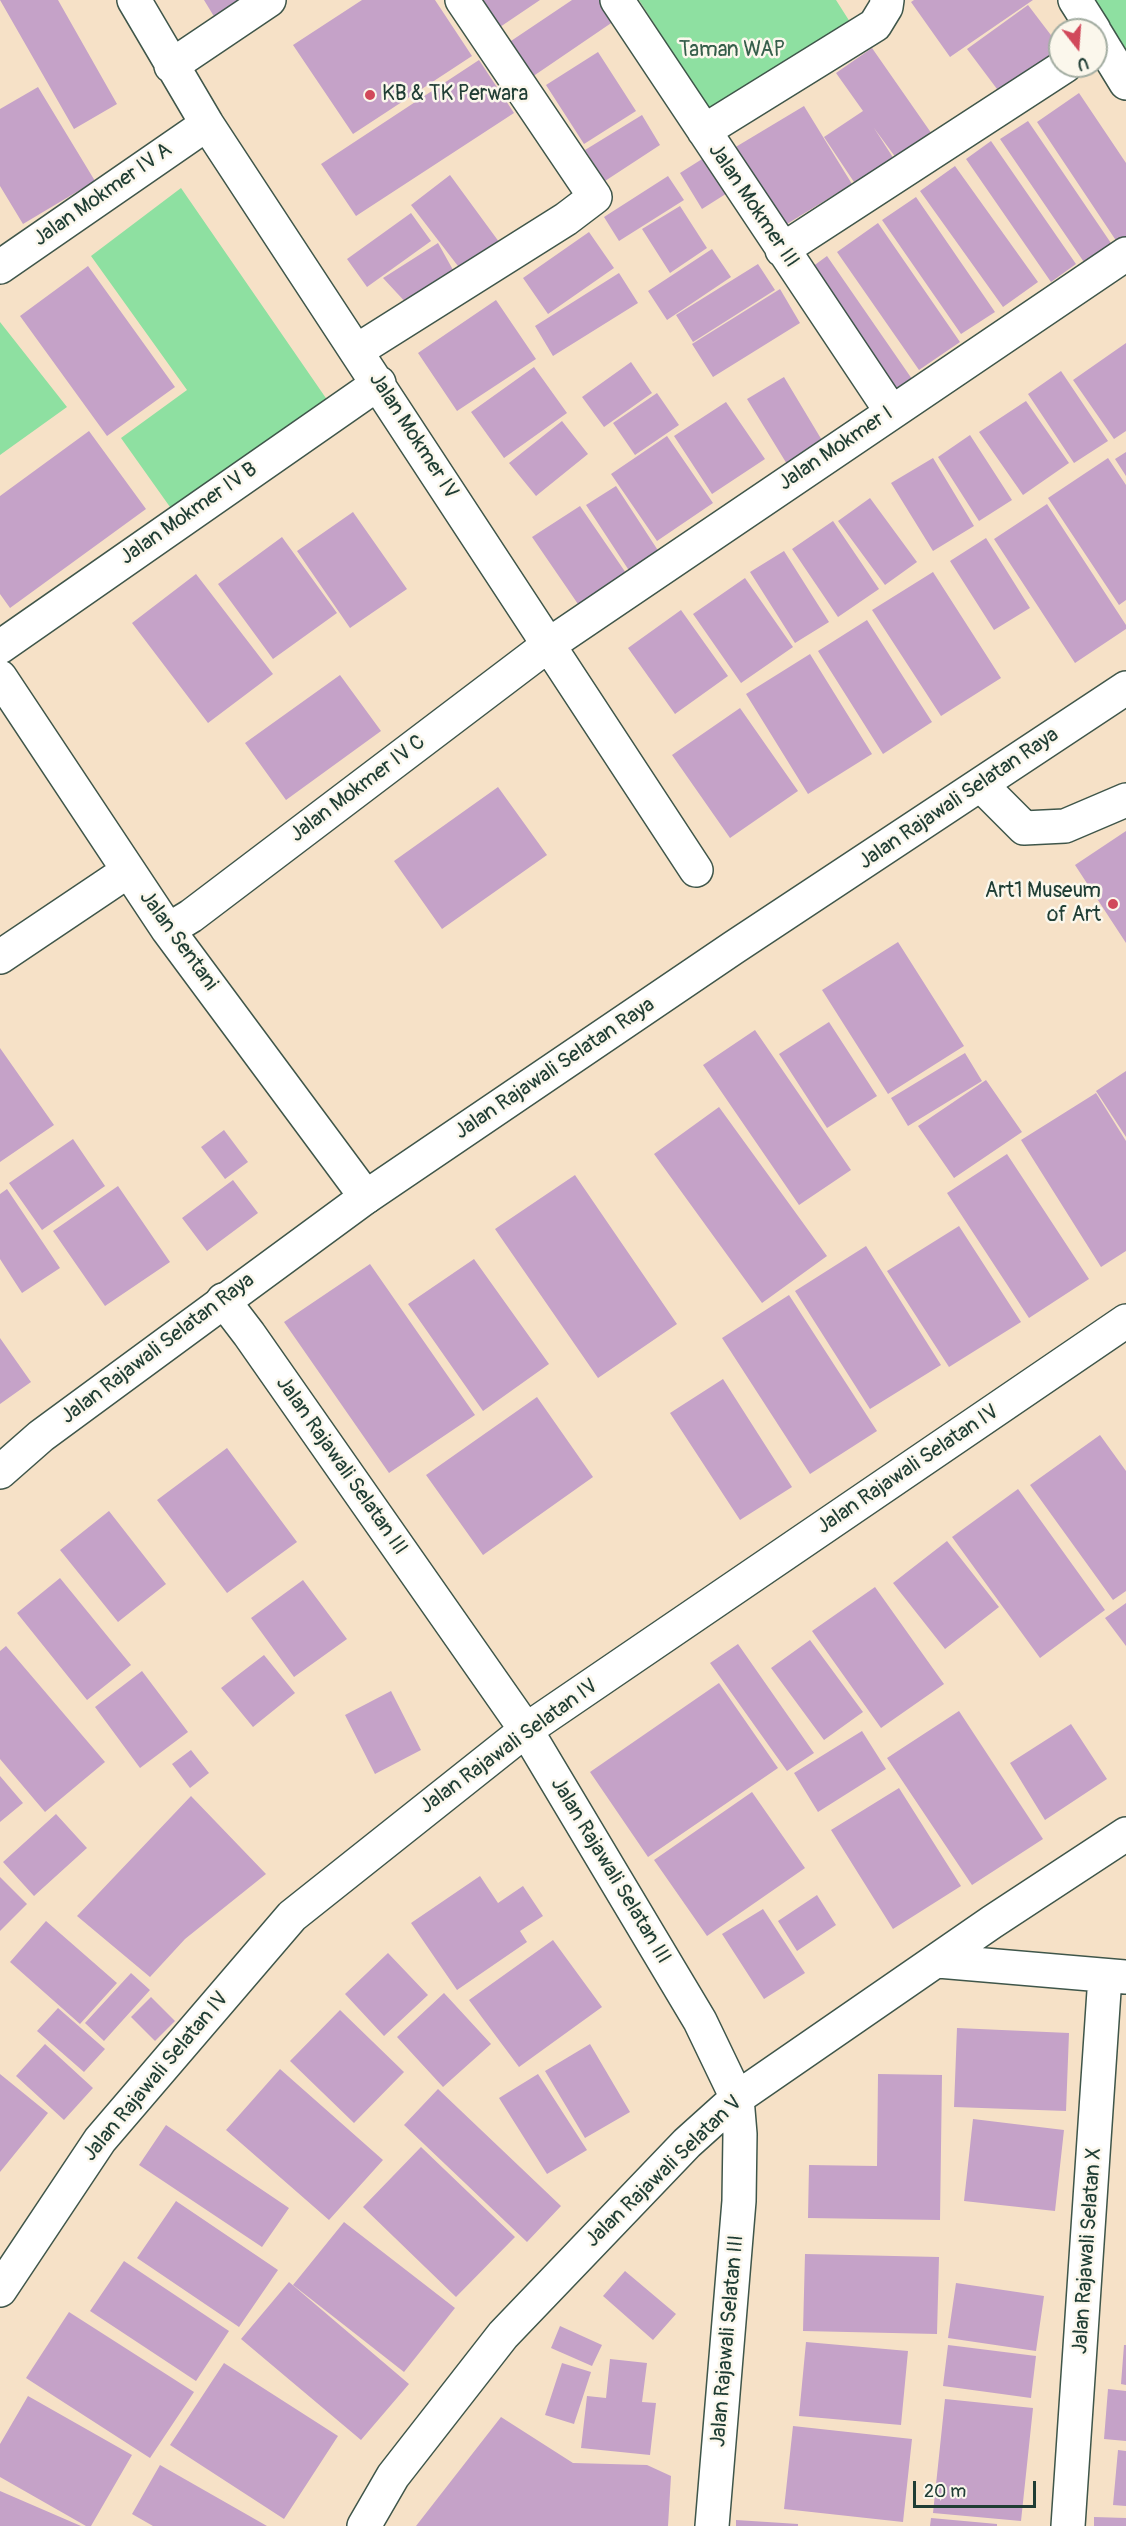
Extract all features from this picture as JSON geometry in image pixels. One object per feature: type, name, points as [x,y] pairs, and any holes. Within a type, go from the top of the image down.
[{"type":"street","name":"Jalan Mokmer IV","points":[[134,0],[207,124],[358,350],[547,646],[696,870]]},
{"type":"street","points":[[171,66],[269,0]]},
{"type":"street","points":[[358,350],[566,219],[595,197],[462,0]]},
{"type":"street","name":"Jalan Mokmer III","points":[[617,0],[891,411]]},
{"type":"street","points":[[704,131],[875,25],[886,8],[887,0]]},
{"type":"street","points":[[1075,0],[1085,18]]},
{"type":"street","points":[[1108,55],[1126,83]]},
{"type":"street","points":[[782,250],[1048,77]]},
{"type":"street","name":"Jalan Mokmer IV A","points":[[0,267],[207,124]]},
{"type":"street","name":"Jalan Mokmer I","points":[[547,646],[1126,254]]},
{"type":"street","name":"Jalan Mokmer IV B","points":[[0,647],[379,383]]},
{"type":"street","name":"Jalan Mokmer IV C","points":[[168,930],[191,916],[547,646]]},
{"type":"street","name":"Jalan Sentani","points":[[0,677],[168,930],[366,1197]]},
{"type":"street","name":"Jalan Rajawali Selatan Raya","points":[[0,1472],[41,1436],[366,1197],[1126,688]]},
{"type":"street","points":[[981,785],[1024,828],[1065,826],[1126,800]]},
{"type":"street","points":[[0,957],[128,871]]},
{"type":"street","name":"Jalan Rajawali Selatan III","points":[[223,1300],[526,1730],[700,2022],[737,2098],[740,2134],[739,2201],[712,2526]]},
{"type":"street","name":"Jalan Rajawali Selatan IV","points":[[0,2290],[100,2140],[292,1916],[526,1730],[1126,1321]]},
{"type":"street","name":"Jalan Rajawali Selatan V","points":[[364,2526],[393,2476],[503,2334],[687,2143],[737,2098],[992,1922],[1126,1834]]},
{"type":"street","points":[[992,1922],[1023,1968]]},
{"type":"street","points":[[938,1961],[1116,1976]]},
{"type":"street","name":"Jalan Rajawali Selatan X","points":[[1068,2526],[1116,1976]]},
{"type":"green space","name":"Taman WAP","points":[[639,0],[836,0],[857,33],[717,122]]},
{"type":"green space","points":[[1084,0],[1126,0],[1126,66],[1108,38],[1108,18],[1095,18]]},
{"type":"green space","points":[[181,188],[330,404],[170,507],[121,438],[187,390],[91,256]]},
{"type":"green space","points":[[0,322],[67,407],[0,455]]},
{"type":"building","points":[[0,0],[58,0],[117,104],[74,129]]},
{"type":"building","points":[[204,0],[256,0],[218,23]]},
{"type":"building","name":"KB & TK Perwara","points":[[362,0],[435,0],[472,56],[353,134],[293,45]]},
{"type":"building","points":[[481,0],[540,0],[500,27]]},
{"type":"building","points":[[572,0],[613,0],[623,15],[532,77],[508,43]]},
{"type":"building","points":[[914,0],[1033,0],[950,57],[911,2]]},
{"type":"building","points":[[1028,5],[1048,31],[1048,61],[1000,93],[967,49]]},
{"type":"building","points":[[872,48],[934,137],[899,162],[874,128],[894,159],[856,185],[824,137],[863,111],[836,73]]},
{"type":"building","points":[[598,52],[636,111],[584,144],[546,85]]},
{"type":"building","points":[[479,60],[514,113],[356,216],[321,164]]},
{"type":"building","points":[[38,87],[95,181],[23,224],[0,186],[0,109]]},
{"type":"building","points":[[1079,93],[1126,163],[1126,241],[1119,245],[1037,122]]},
{"type":"building","points":[[804,106],[852,184],[782,227],[734,148]]},
{"type":"building","points":[[642,115],[660,145],[605,181],[585,150]]},
{"type":"building","points":[[1028,121],[1115,249],[1088,268],[1000,139]]},
{"type":"building","points":[[991,141],[1076,264],[1051,282],[966,159]]},
{"type":"building","points":[[710,154],[732,190],[702,209],[680,173]]},
{"type":"building","points":[[955,166],[1038,282],[1003,307],[920,191]]},
{"type":"building","points":[[450,175],[502,246],[461,270],[411,205]]},
{"type":"building","points":[[668,176],[684,200],[619,241],[604,217]]},
{"type":"building","points":[[916,197],[995,312],[961,334],[882,220]]},
{"type":"building","points":[[680,206],[707,248],[670,273],[642,229]]},
{"type":"building","points":[[411,213],[431,241],[367,287],[347,259]]},
{"type":"building","points":[[878,223],[960,342],[919,370],[837,252]]},
{"type":"building","points":[[589,232],[614,268],[548,314],[523,278]]},
{"type":"building","points":[[438,243],[457,277],[409,306],[383,278]]},
{"type":"building","points":[[712,249],[731,277],[667,320],[648,291]]},
{"type":"building","points":[[827,256],[912,379],[886,397],[801,275]]},
{"type":"building","points":[[758,264],[775,290],[693,342],[676,315]]},
{"type":"building","points":[[88,266],[175,387],[107,436],[20,316]]},
{"type":"building","points":[[619,273],[638,303],[553,356],[535,326]]},
{"type":"building","points":[[780,289],[800,323],[713,377],[692,344]]},
{"type":"building","points":[[496,300],[536,359],[457,411],[418,353]]},
{"type":"building","points":[[1126,343],[1126,431],[1114,439],[1073,380]]},
{"type":"building","points":[[631,362],[652,393],[604,427],[582,397]]},
{"type":"building","points":[[534,367],[567,413],[504,458],[471,412]]},
{"type":"building","points":[[1061,371],[1108,441],[1074,463],[1028,394]]},
{"type":"building","points":[[784,377],[826,447],[790,469],[747,399]]},
{"type":"building","points":[[657,393],[679,425],[635,455],[613,423]]},
{"type":"building","points":[[1026,401],[1069,463],[1023,495],[979,432]]},
{"type":"building","points":[[726,402],[765,459],[712,494],[674,436]]},
{"type":"building","points":[[562,421],[588,454],[536,496],[509,463]]},
{"type":"building","points":[[89,431],[146,509],[10,608],[0,594],[0,496]]},
{"type":"building","points":[[970,435],[1012,500],[979,521],[938,457]]},
{"type":"building","points":[[667,436],[713,503],[657,541],[611,474]]},
{"type":"building","points":[[1126,452],[1126,476],[1115,459]]},
{"type":"building","points":[[933,458],[974,526],[933,551],[891,483]]},
{"type":"building","points":[[1108,458],[1126,485],[1126,600],[1119,605],[1048,498]]},
{"type":"building","points":[[616,486],[659,552],[630,572],[586,505]]},
{"type":"building","points":[[870,498],[917,562],[885,585],[838,521]]},
{"type":"building","points":[[1047,504],[1126,625],[1126,629],[1075,663],[994,539]]},
{"type":"building","points":[[580,506],[628,576],[580,607],[532,537]]},
{"type":"building","points":[[353,512],[407,589],[350,628],[297,551]]},
{"type":"building","points":[[833,521],[879,589],[838,617],[792,549]]},
{"type":"building","points":[[282,537],[337,613],[273,659],[218,584]]},
{"type":"building","points":[[986,538],[1030,608],[994,630],[950,561]]},
{"type":"building","points":[[784,551],[829,622],[795,643],[750,572]]},
{"type":"building","points":[[933,572],[1001,678],[941,716],[872,610]]},
{"type":"building","points":[[196,574],[273,674],[208,723],[132,623]]},
{"type":"building","points":[[745,578],[793,647],[741,683],[693,614]]},
{"type":"building","points":[[681,610],[728,676],[675,714],[628,648]]},
{"type":"building","points":[[867,620],[932,722],[883,754],[818,651]]},
{"type":"building","points":[[810,654],[872,754],[808,794],[746,694]]},
{"type":"building","points":[[340,675],[381,731],[286,800],[245,743]]},
{"type":"building","points":[[740,708],[798,791],[730,838],[672,755]]},
{"type":"building","points":[[498,787],[547,855],[442,929],[394,861]]},
{"type":"building","name":"Art1 Museum of Art","points":[[1126,831],[1126,943],[1075,865]]},
{"type":"building","points":[[898,942],[964,1046],[888,1094],[822,990]]},
{"type":"building","points":[[829,1022],[877,1096],[827,1128],[779,1054]]},
{"type":"building","points":[[755,1030],[851,1170],[799,1205],[703,1065]]},
{"type":"building","points":[[0,1048],[54,1125],[0,1162]]},
{"type":"building","points":[[965,1053],[982,1081],[908,1126],[891,1098]]},
{"type":"building","points":[[1126,1071],[1126,1137],[1096,1091]]},
{"type":"building","points":[[986,1080],[1022,1132],[954,1178],[918,1126]]},
{"type":"building","points":[[1096,1093],[1126,1141],[1126,1251],[1101,1267],[1021,1140]]},
{"type":"building","points":[[719,1107],[827,1256],[762,1303],[654,1154]]},
{"type":"building","points":[[224,1130],[248,1162],[225,1179],[201,1147]]},
{"type":"building","points":[[73,1139],[105,1186],[42,1230],[9,1183]]},
{"type":"building","points":[[1007,1154],[1089,1279],[1029,1318],[947,1193]]},
{"type":"building","points":[[575,1175],[677,1324],[598,1378],[495,1229]]},
{"type":"building","points":[[233,1180],[258,1213],[207,1251],[182,1218]]},
{"type":"building","points":[[118,1186],[170,1262],[105,1306],[53,1231]]},
{"type":"building","points":[[7,1189],[60,1268],[22,1293],[0,1259],[0,1194]]},
{"type":"building","points":[[959,1226],[1021,1322],[949,1367],[887,1271]]},
{"type":"building","points":[[866,1246],[941,1365],[870,1409],[795,1291]]},
{"type":"building","points":[[474,1259],[549,1364],[483,1411],[408,1304]]},
{"type":"building","points":[[370,1264],[475,1415],[389,1473],[284,1322]]},
{"type":"building","points":[[789,1295],[877,1431],[810,1474],[722,1338]]},
{"type":"building","points":[[0,1338],[31,1382],[0,1404]]},
{"type":"building","points":[[723,1379],[792,1487],[740,1520],[670,1413]]},
{"type":"building","points":[[537,1397],[593,1477],[483,1555],[426,1475]]},
{"type":"building","points":[[1100,1435],[1126,1471],[1126,1591],[1113,1600],[1030,1485]]},
{"type":"building","points":[[227,1448],[297,1542],[227,1593],[157,1500]]},
{"type":"building","points":[[1018,1489],[1105,1610],[1040,1658],[952,1537]]},
{"type":"building","points":[[109,1511],[166,1584],[118,1622],[60,1550]]},
{"type":"building","points":[[947,1541],[999,1607],[945,1649],[893,1583]]},
{"type":"building","points":[[60,1578],[131,1665],[87,1700],[17,1613]]},
{"type":"building","points":[[303,1580],[347,1639],[294,1677],[251,1618]]},
{"type":"building","points":[[875,1587],[944,1684],[881,1728],[812,1631]]},
{"type":"building","points":[[1126,1603],[1126,1646],[1105,1618]]},
{"type":"building","points":[[810,1640],[863,1712],[824,1740],[771,1668]]},
{"type":"building","points":[[738,1644],[814,1753],[787,1771],[710,1663]]},
{"type":"building","points":[[6,1646],[105,1762],[45,1812],[0,1759],[0,1651]]},
{"type":"building","points":[[264,1655],[295,1693],[253,1727],[221,1688]]},
{"type":"building","points":[[142,1671],[188,1732],[140,1768],[95,1707]]},
{"type":"building","points":[[719,1683],[778,1768],[648,1857],[590,1772]]},
{"type":"building","points":[[391,1691],[421,1750],[375,1774],[345,1715]]},
{"type":"building","points":[[959,1711],[1043,1839],[972,1885],[887,1758]]},
{"type":"building","points":[[1071,1724],[1107,1779],[1045,1820],[1010,1763]]},
{"type":"building","points":[[862,1731],[886,1769],[818,1812],[794,1773]]},
{"type":"building","points":[[191,1750],[209,1773],[190,1788],[172,1764]]},
{"type":"building","points":[[0,1776],[23,1803],[0,1822]]},
{"type":"building","points":[[899,1788],[961,1886],[893,1929],[831,1830]]},
{"type":"building","points":[[752,1792],[805,1868],[707,1936],[654,1860]]},
{"type":"building","points":[[191,1796],[266,1874],[185,1939],[150,1977],[77,1916]]},
{"type":"building","points":[[56,1814],[87,1848],[34,1896],[3,1862]]},
{"type":"building","points":[[480,1876],[498,1903],[523,1886],[543,1916],[520,1931],[527,1942],[457,1990],[411,1923]]},
{"type":"building","points":[[0,1877],[27,1904],[0,1931]]},
{"type":"building","points":[[817,1895],[836,1925],[797,1951],[778,1921]]},
{"type":"building","points":[[763,1909],[805,1973],[764,1999],[722,1934]]},
{"type":"building","points":[[46,1921],[117,1983],[80,2024],[10,1962]]},
{"type":"building","points":[[553,1940],[602,2007],[519,2067],[469,2000]]},
{"type":"building","points":[[388,1953],[428,1995],[384,2036],[345,1994]]},
{"type":"building","points":[[131,1973],[150,1990],[104,2041],[85,2023]]},
{"type":"building","points":[[444,1993],[491,2044],[443,2087],[397,2037]]},
{"type":"building","points":[[151,1997],[175,2021],[155,2041],[131,2017]]},
{"type":"building","points":[[58,2008],[105,2049],[84,2072],[37,2031]]},
{"type":"building","points":[[340,2010],[404,2072],[354,2123],[290,2061]]},
{"type":"building","points":[[957,2028],[1069,2033],[1066,2111],[954,2107]]},
{"type":"building","points":[[45,2044],[93,2088],[64,2120],[16,2076]]},
{"type":"building","points":[[590,2044],[630,2112],[585,2138],[545,2071]]},
{"type":"building","points":[[280,2069],[383,2160],[329,2220],[226,2130]]},
{"type":"building","points":[[0,2074],[48,2113],[0,2172]]},
{"type":"building","points":[[538,2074],[587,2150],[547,2174],[499,2098]]},
{"type":"building","points":[[878,2074],[942,2075],[940,2220],[808,2218],[809,2165],[877,2166]]},
{"type":"building","points":[[438,2089],[561,2206],[527,2242],[404,2125]]},
{"type":"building","points":[[973,2119],[1064,2130],[1055,2211],[964,2201]]},
{"type":"building","points":[[166,2125],[289,2208],[262,2247],[139,2165]]},
{"type":"building","points":[[421,2147],[515,2237],[456,2297],[363,2207]]},
{"type":"building","points":[[176,2201],[278,2270],[239,2327],[137,2258]]},
{"type":"building","points":[[344,2222],[455,2308],[404,2372],[293,2285]]},
{"type":"building","points":[[805,2254],[939,2257],[937,2334],[803,2331]]},
{"type":"building","points":[[124,2261],[229,2331],[196,2381],[90,2311]]},
{"type":"building","points":[[625,2271],[676,2314],[653,2340],[603,2296]]},
{"type":"building","points":[[289,2282],[409,2384],[361,2440],[241,2339]]},
{"type":"building","points":[[956,2283],[1044,2296],[1036,2351],[948,2338]]},
{"type":"building","points":[[69,2312],[194,2392],[150,2458],[26,2378]]},
{"type":"building","points":[[560,2326],[602,2345],[592,2366],[551,2348]]},
{"type":"building","points":[[806,2342],[908,2351],[901,2425],[799,2416]]},
{"type":"building","points":[[948,2345],[1036,2356],[1031,2398],[943,2386]]},
{"type":"building","points":[[1124,2345],[1126,2345],[1126,2385],[1121,2384]]},
{"type":"building","points":[[610,2359],[647,2363],[642,2402],[656,2403],[650,2455],[581,2448],[587,2396],[606,2398]]},
{"type":"building","points":[[224,2363],[338,2436],[284,2519],[170,2445]]},
{"type":"building","points":[[562,2363],[591,2372],[574,2424],[545,2415]]},
{"type":"building","points":[[1108,2389],[1126,2391],[1126,2441],[1104,2439]]},
{"type":"building","points":[[28,2396],[132,2455],[91,2526],[86,2526],[0,2477],[0,2444]]},
{"type":"building","points":[[945,2399],[1033,2408],[1021,2521],[933,2513]]},
{"type":"building","points":[[501,2417],[573,2463],[647,2465],[671,2476],[668,2526],[416,2526]]},
{"type":"building","points":[[793,2426],[912,2439],[903,2522],[784,2509]]},
{"type":"building","points":[[1118,2450],[1126,2451],[1126,2506],[1113,2505]]},
{"type":"building","points":[[160,2465],[267,2526],[153,2526],[132,2514]]},
{"type":"building","points":[[0,2491],[81,2526],[0,2526]]},
{"type":"building","points":[[1094,2517],[1126,2518],[1126,2526],[1094,2526]]},
{"type":"building","points":[[931,2518],[997,2524],[997,2526],[930,2526]]},
{"type":"building","points":[[736,2520],[798,2524],[798,2526],[736,2526]]},
{"type":"place","name":"KB & TK Perwara","points":[[370,95]]},
{"type":"place","name":"Art1 Museum of Art","points":[[1113,904]]}]
